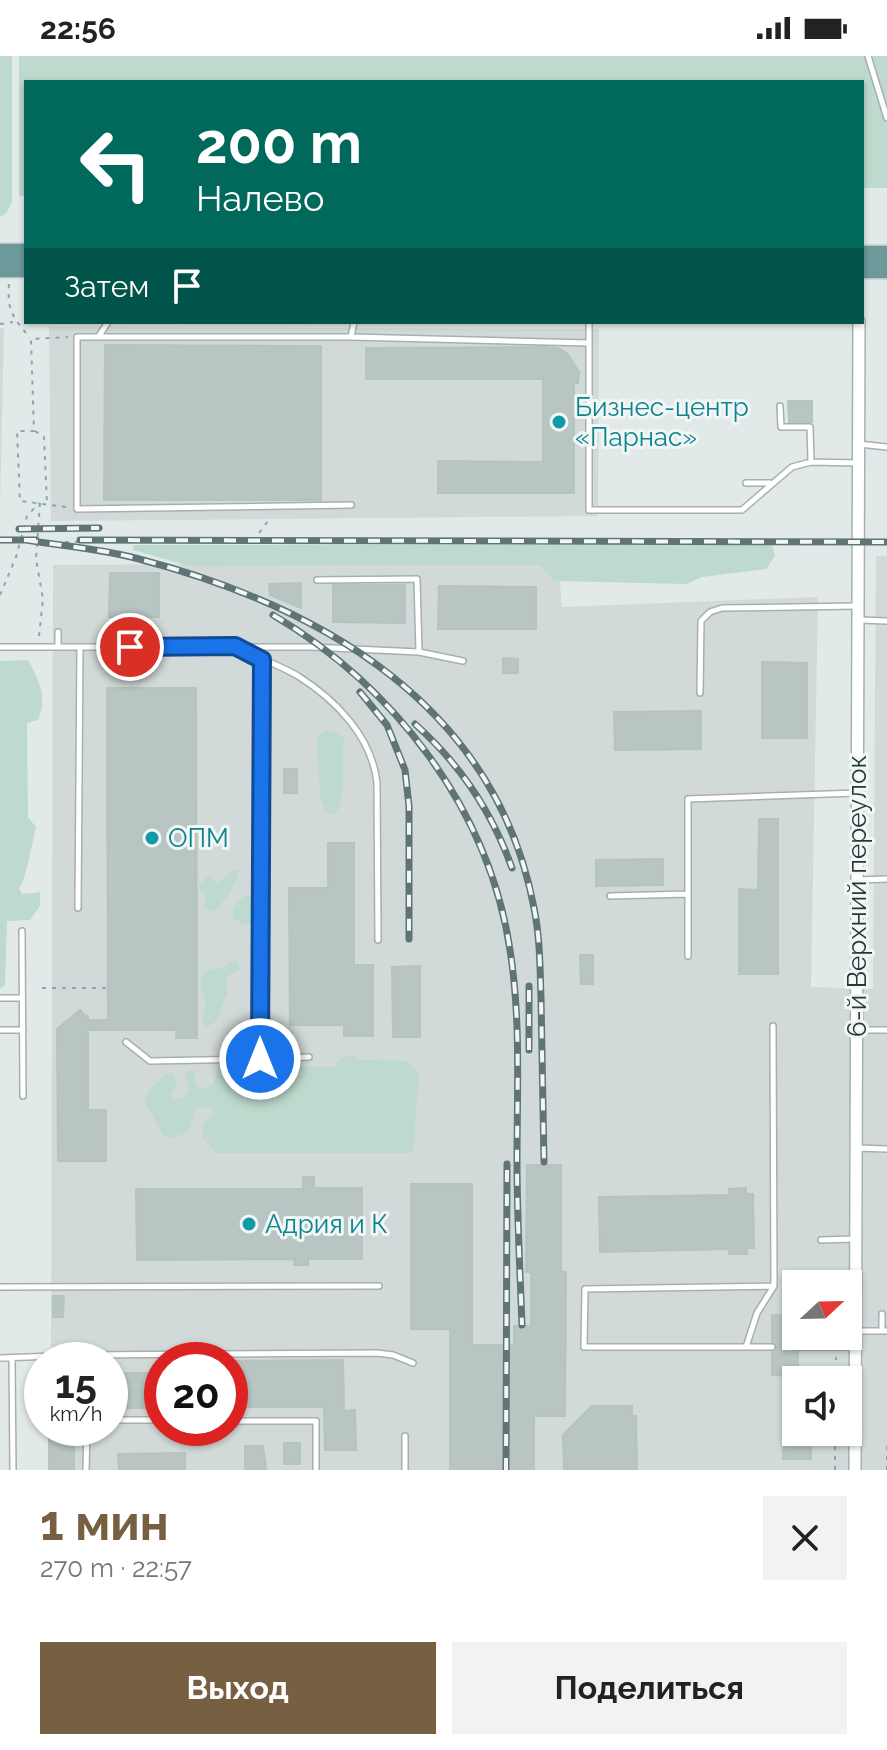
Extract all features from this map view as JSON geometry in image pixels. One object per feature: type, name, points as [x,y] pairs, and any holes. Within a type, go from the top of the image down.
[{"type":"main road","points":[[0,253],[24,253]]},
{"type":"main road","points":[[864,255],[887,255]]},
{"type":"main road","points":[[864,269],[887,269]]},
{"type":"street","name":"6-й Верхний переулок","points":[[856,1270],[859,324]]},
{"type":"street","name":"6-й Верхний переулок","points":[[855,1350],[855,1470]]},
{"type":"lane","points":[[868,56],[887,118]]},
{"type":"lane","points":[[98,337],[107,324]]},
{"type":"lane","points":[[351,337],[354,324]]},
{"type":"lane","points":[[589,324],[589,510],[742,510],[792,467],[811,462],[858,463]]},
{"type":"lane","points":[[351,505],[77,509],[77,337],[351,337],[589,343]]},
{"type":"lane","points":[[780,406],[781,427],[810,427],[811,462]]},
{"type":"lane","points":[[858,444],[887,447]]},
{"type":"lane","points":[[746,483],[771,483]]},
{"type":"lane","points":[[317,580],[417,579],[419,652]]},
{"type":"lane","points":[[700,693],[701,621],[710,612],[722,608],[858,606]]},
{"type":"lane","points":[[858,620],[887,621]]},
{"type":"lane","points":[[58,632],[58,647]]},
{"type":"lane","points":[[0,647],[235,646],[419,652],[463,661]]},
{"type":"lane","points":[[235,646],[318,690],[354,726],[372,755],[377,783],[378,940]]},
{"type":"lane","points":[[78,908],[80,647]]},
{"type":"lane","points":[[260,1059],[262,660]]},
{"type":"lane","points":[[688,956],[688,799],[857,793]]},
{"type":"lane","points":[[857,880],[887,879]]},
{"type":"lane","points":[[610,896],[688,894]]},
{"type":"lane","points":[[22,931],[23,1096]]},
{"type":"lane","points":[[0,998],[22,998]]},
{"type":"lane","points":[[746,1347],[757,1313],[774,1286],[773,1026]]},
{"type":"lane","points":[[0,1030],[23,1030]]},
{"type":"lane","points":[[856,1030],[887,1030]]},
{"type":"lane","points":[[126,1042],[150,1061],[309,1057]]},
{"type":"lane","points":[[856,1148],[885,1149],[882,1158]]},
{"type":"lane","points":[[821,1240],[856,1239]]},
{"type":"lane","points":[[0,1287],[379,1286]]},
{"type":"lane","points":[[772,1347],[584,1347],[585,1289],[774,1286]]},
{"type":"lane","points":[[862,1331],[884,1331],[882,1314]]},
{"type":"lane","points":[[0,1358],[377,1353],[413,1363]]},
{"type":"lane","points":[[12,1358],[13,1470]]},
{"type":"lane","points":[[248,1421],[316,1421],[316,1470]]},
{"type":"lane","points":[[405,1436],[405,1470]]},
{"type":"lane","points":[[86,1470],[87,1446]]},
{"type":"path","points":[[5,273],[14,322],[31,339],[34,431]]},
{"type":"path","points":[[0,324],[14,322]]},
{"type":"path","points":[[31,339],[77,337]]},
{"type":"path","points":[[47,504],[44,437],[34,431],[17,431],[20,501],[77,509]]},
{"type":"path","points":[[0,595],[16,557],[27,516],[40,502]]},
{"type":"path","points":[[39,647],[43,599],[36,559],[40,502]]},
{"type":"path","points":[[252,542],[273,514],[273,506]]},
{"type":"path","points":[[55,542],[837,542]]},
{"type":"path","points":[[42,988],[108,988]]},
{"type":"path","points":[[887,1441],[887,1470]]},
{"type":"path","points":[[835,1446],[835,1470]]},
{"type":"shaded area","points":[[49,327],[599,329],[598,516],[51,521]]},
{"type":"shaded area","points":[[0,328],[4,328],[0,508]]},
{"type":"shaded area","points":[[876,556],[887,556],[887,1470],[51,1470],[51,1446],[128,1446],[128,1342],[51,1342],[53,565],[558,562],[562,607],[818,597],[811,987],[873,989]]},
{"type":"green space","points":[[0,56],[12,56],[12,202],[6,214],[0,217]]},
{"type":"green space","points":[[19,56],[887,56],[887,188],[864,188],[864,80],[24,80],[24,196],[19,196]]},
{"type":"green space","points":[[134,545],[772,545],[775,556],[766,569],[702,577],[687,584],[554,581],[541,565],[189,566],[133,550]]},
{"type":"green space","points":[[28,660],[39,682],[42,704],[38,720],[27,723],[28,817],[36,827],[19,888],[22,894],[40,892],[40,906],[30,920],[7,921],[5,985],[0,989],[0,661]]},
{"type":"green space","points":[[325,730],[344,738],[342,796],[335,815],[326,812],[320,798],[317,738]]},
{"type":"green space","points":[[239,869],[233,887],[221,904],[213,912],[205,909],[207,897],[199,884],[209,876],[218,884],[233,870]]},
{"type":"green space","points":[[246,895],[253,895],[256,901],[252,923],[244,925],[233,918],[233,911]]},
{"type":"green space","points":[[232,961],[240,969],[226,977],[228,994],[216,1021],[207,1027],[202,1020],[204,971],[225,967]]},
{"type":"green space","points":[[355,1056],[360,1060],[407,1061],[419,1074],[413,1153],[216,1153],[202,1137],[203,1123],[214,1115],[211,1107],[195,1108],[189,1132],[169,1139],[163,1135],[145,1102],[149,1091],[166,1074],[174,1075],[177,1087],[170,1095],[176,1100],[184,1097],[189,1089],[185,1073],[189,1070],[194,1071],[196,1086],[204,1089],[213,1085],[218,1068],[334,1067],[342,1057]]},
{"type":"building","points":[[105,345],[321,346],[321,500],[104,500]]},
{"type":"building","name":"Бизнес-центр «Парнас»","points":[[546,347],[567,353],[579,372],[578,383],[574,383],[574,493],[438,493],[438,461],[543,462],[543,379],[366,379],[366,348]]},
{"type":"building","points":[[788,401],[812,401],[812,422],[789,422]]},
{"type":"building","points":[[110,573],[159,573],[159,617],[109,617]]},
{"type":"building","points":[[301,583],[301,608],[270,595],[269,584]]},
{"type":"building","points":[[333,585],[405,585],[405,623],[333,622]]},
{"type":"building","points":[[439,586],[536,587],[536,629],[438,629]]},
{"type":"building","points":[[503,658],[518,659],[518,673],[503,673]]},
{"type":"building","points":[[762,662],[807,663],[807,738],[762,738]]},
{"type":"building","name":"ОПМ","points":[[107,688],[196,688],[197,1038],[176,1038],[176,1030],[88,1030],[88,1110],[106,1110],[106,1161],[58,1161],[57,1029],[80,1010],[88,1016],[88,1020],[108,1020]]},
{"type":"building","points":[[701,711],[701,749],[615,750],[614,712]]},
{"type":"building","points":[[284,769],[297,769],[297,793],[284,793]]},
{"type":"building","points":[[759,819],[778,819],[778,974],[739,974],[739,889],[758,890]]},
{"type":"building","points":[[328,843],[354,843],[354,965],[373,965],[373,1036],[344,1036],[344,1025],[290,1025],[289,888],[328,888]]},
{"type":"building","points":[[663,859],[663,885],[596,886],[596,860]]},
{"type":"building","points":[[580,955],[593,955],[593,984],[581,984]]},
{"type":"building","points":[[420,966],[420,1037],[393,1037],[392,967]]},
{"type":"building","points":[[527,1165],[561,1165],[561,1272],[566,1272],[565,1416],[534,1416],[534,1470],[450,1470],[450,1329],[411,1329],[411,1184],[472,1184],[472,1345],[514,1345],[514,1326],[531,1326],[531,1272],[526,1272]]},
{"type":"building","name":"Адрия и К","points":[[303,1177],[314,1177],[314,1188],[362,1188],[362,1259],[308,1259],[308,1265],[294,1265],[295,1259],[137,1260],[136,1189],[303,1189]]},
{"type":"building","points":[[746,1188],[746,1194],[753,1194],[754,1248],[747,1248],[747,1254],[729,1254],[729,1249],[600,1252],[599,1197],[730,1195],[729,1189]]},
{"type":"building","points":[[53,1296],[64,1296],[63,1317],[53,1317]]},
{"type":"building","points":[[772,1315],[782,1315],[782,1350],[798,1352],[798,1366],[782,1366],[782,1375],[772,1375],[772,1352],[777,1348],[772,1342]]},
{"type":"building","points":[[343,1360],[344,1411],[355,1410],[356,1450],[325,1450],[324,1407],[248,1407],[248,1361]]},
{"type":"building","points":[[128,1373],[144,1373],[144,1408],[128,1408]]},
{"type":"building","points":[[592,1406],[632,1406],[632,1416],[636,1416],[637,1470],[564,1470],[563,1435]]},
{"type":"building","points":[[284,1443],[300,1443],[300,1464],[284,1464]]},
{"type":"building","points":[[49,1446],[74,1446],[74,1470],[49,1470]]},
{"type":"building","points":[[245,1446],[263,1446],[266,1470],[245,1470]]},
{"type":"building","points":[[783,1446],[811,1446],[811,1459],[783,1459]]},
{"type":"building","points":[[185,1453],[185,1470],[119,1470],[118,1454]]},
{"type":"railway","points":[[19,529],[99,528]]},
{"type":"railway","points":[[0,540],[36,540]]},
{"type":"railway","points":[[26,540],[139,559],[207,579],[273,605],[335,637],[391,676],[441,721],[482,775],[514,837],[534,908],[540,964],[544,1162]]},
{"type":"railway","points":[[80,540],[887,542]]},
{"type":"railway","points":[[273,615],[317,644],[358,677],[396,715],[429,756],[458,801],[481,848],[499,898],[510,950],[516,1002],[522,1325]]},
{"type":"railway","points":[[360,692],[387,725],[405,770],[409,806],[409,939]]},
{"type":"railway","points":[[415,724],[473,790],[495,828],[512,868]]},
{"type":"railway","points":[[529,986],[529,1050]]},
{"type":"railway","points":[[506,1470],[507,1164]]},
{"type":"place","name":"Бизнес-центр «Парнас»","points":[[559,422]]},
{"type":"place","name":"ОПМ","points":[[152,838]]},
{"type":"place","name":"Адрия и К","points":[[249,1224]]},
{"type":"route","points":[[130,647],[235,646],[262,660],[260,1059]]}]
